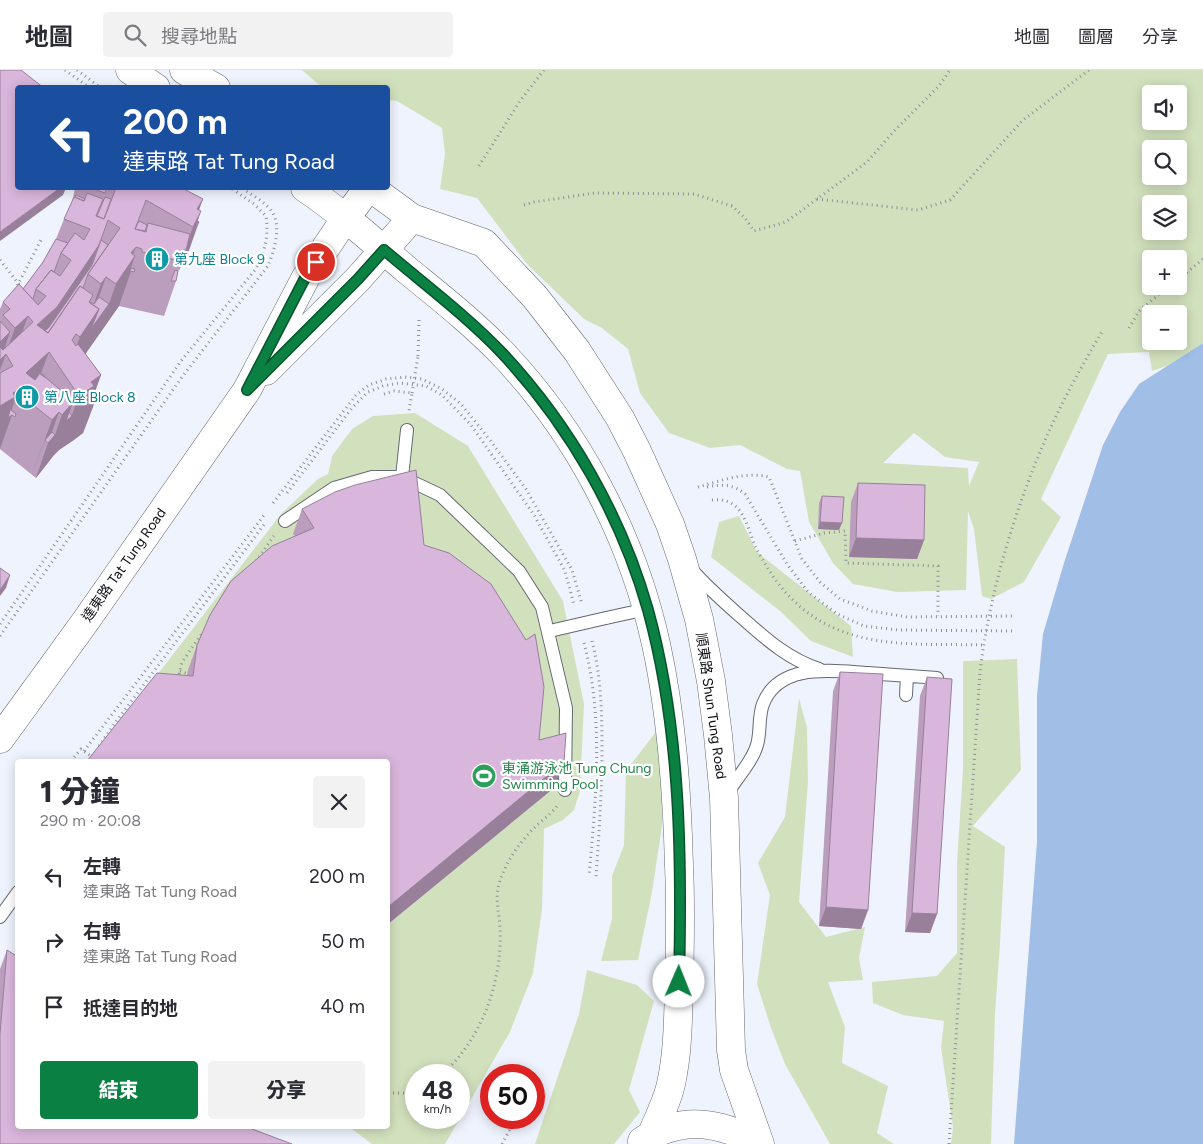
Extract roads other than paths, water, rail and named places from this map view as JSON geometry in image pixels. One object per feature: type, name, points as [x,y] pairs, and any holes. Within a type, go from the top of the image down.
[{"type":"main road","points":[[130,70],[152,85]]},
{"type":"main road","points":[[184,70],[211,85]]},
{"type":"main road","points":[[308,190],[447,302],[478,330],[518,372],[572,442],[604,498],[634,566],[647,608],[664,684],[673,752],[678,813],[681,908],[678,1038],[670,1086],[645,1140]]},
{"type":"main road","name":"達東路 Tat Tung Road","points":[[0,739],[85,622],[247,390],[306,276],[345,219],[368,190]]},
{"type":"main road","name":"順東路 Shun Tung Road","points":[[373,190],[412,218],[484,242],[535,297],[598,382],[620,418],[655,488],[682,559],[699,619],[711,681],[724,798],[731,1050],[734,1070],[759,1144]]},
{"type":"main road","name":"達東路 Tat Tung Road","points":[[247,390],[358,279],[412,218]]},
{"type":"main road","points":[[645,1140],[669,1128],[688,1124],[707,1124],[726,1128],[744,1135],[759,1144]]},
{"type":"lane","points":[[402,477],[407,430]]},
{"type":"lane","points":[[285,521],[334,488],[372,477],[402,477],[440,495],[519,571],[542,607],[551,631],[566,708],[565,790]]},
{"type":"lane","points":[[682,559],[707,587],[770,642],[798,660],[824,670]]},
{"type":"lane","points":[[551,631],[647,608]]},
{"type":"lane","points":[[724,798],[753,757],[758,744],[760,715],[764,702],[779,682],[804,672],[824,670],[936,678]]},
{"type":"lane","points":[[906,696],[907,676]]},
{"type":"lane","points":[[0,917],[15,896]]},
{"type":"water","points":[[1203,343],[1203,1144],[1014,1144],[1037,842],[1037,696],[1043,634],[1103,445],[1120,412],[1139,384]]},
{"type":"place","name":"第九座 Block 9","points":[[157,259]]},
{"type":"place","name":"第八座 Block 8","points":[[27,397]]},
{"type":"place","name":"東涌游泳池 Tung Chung Swimming Pool","points":[[484,776]]}]
